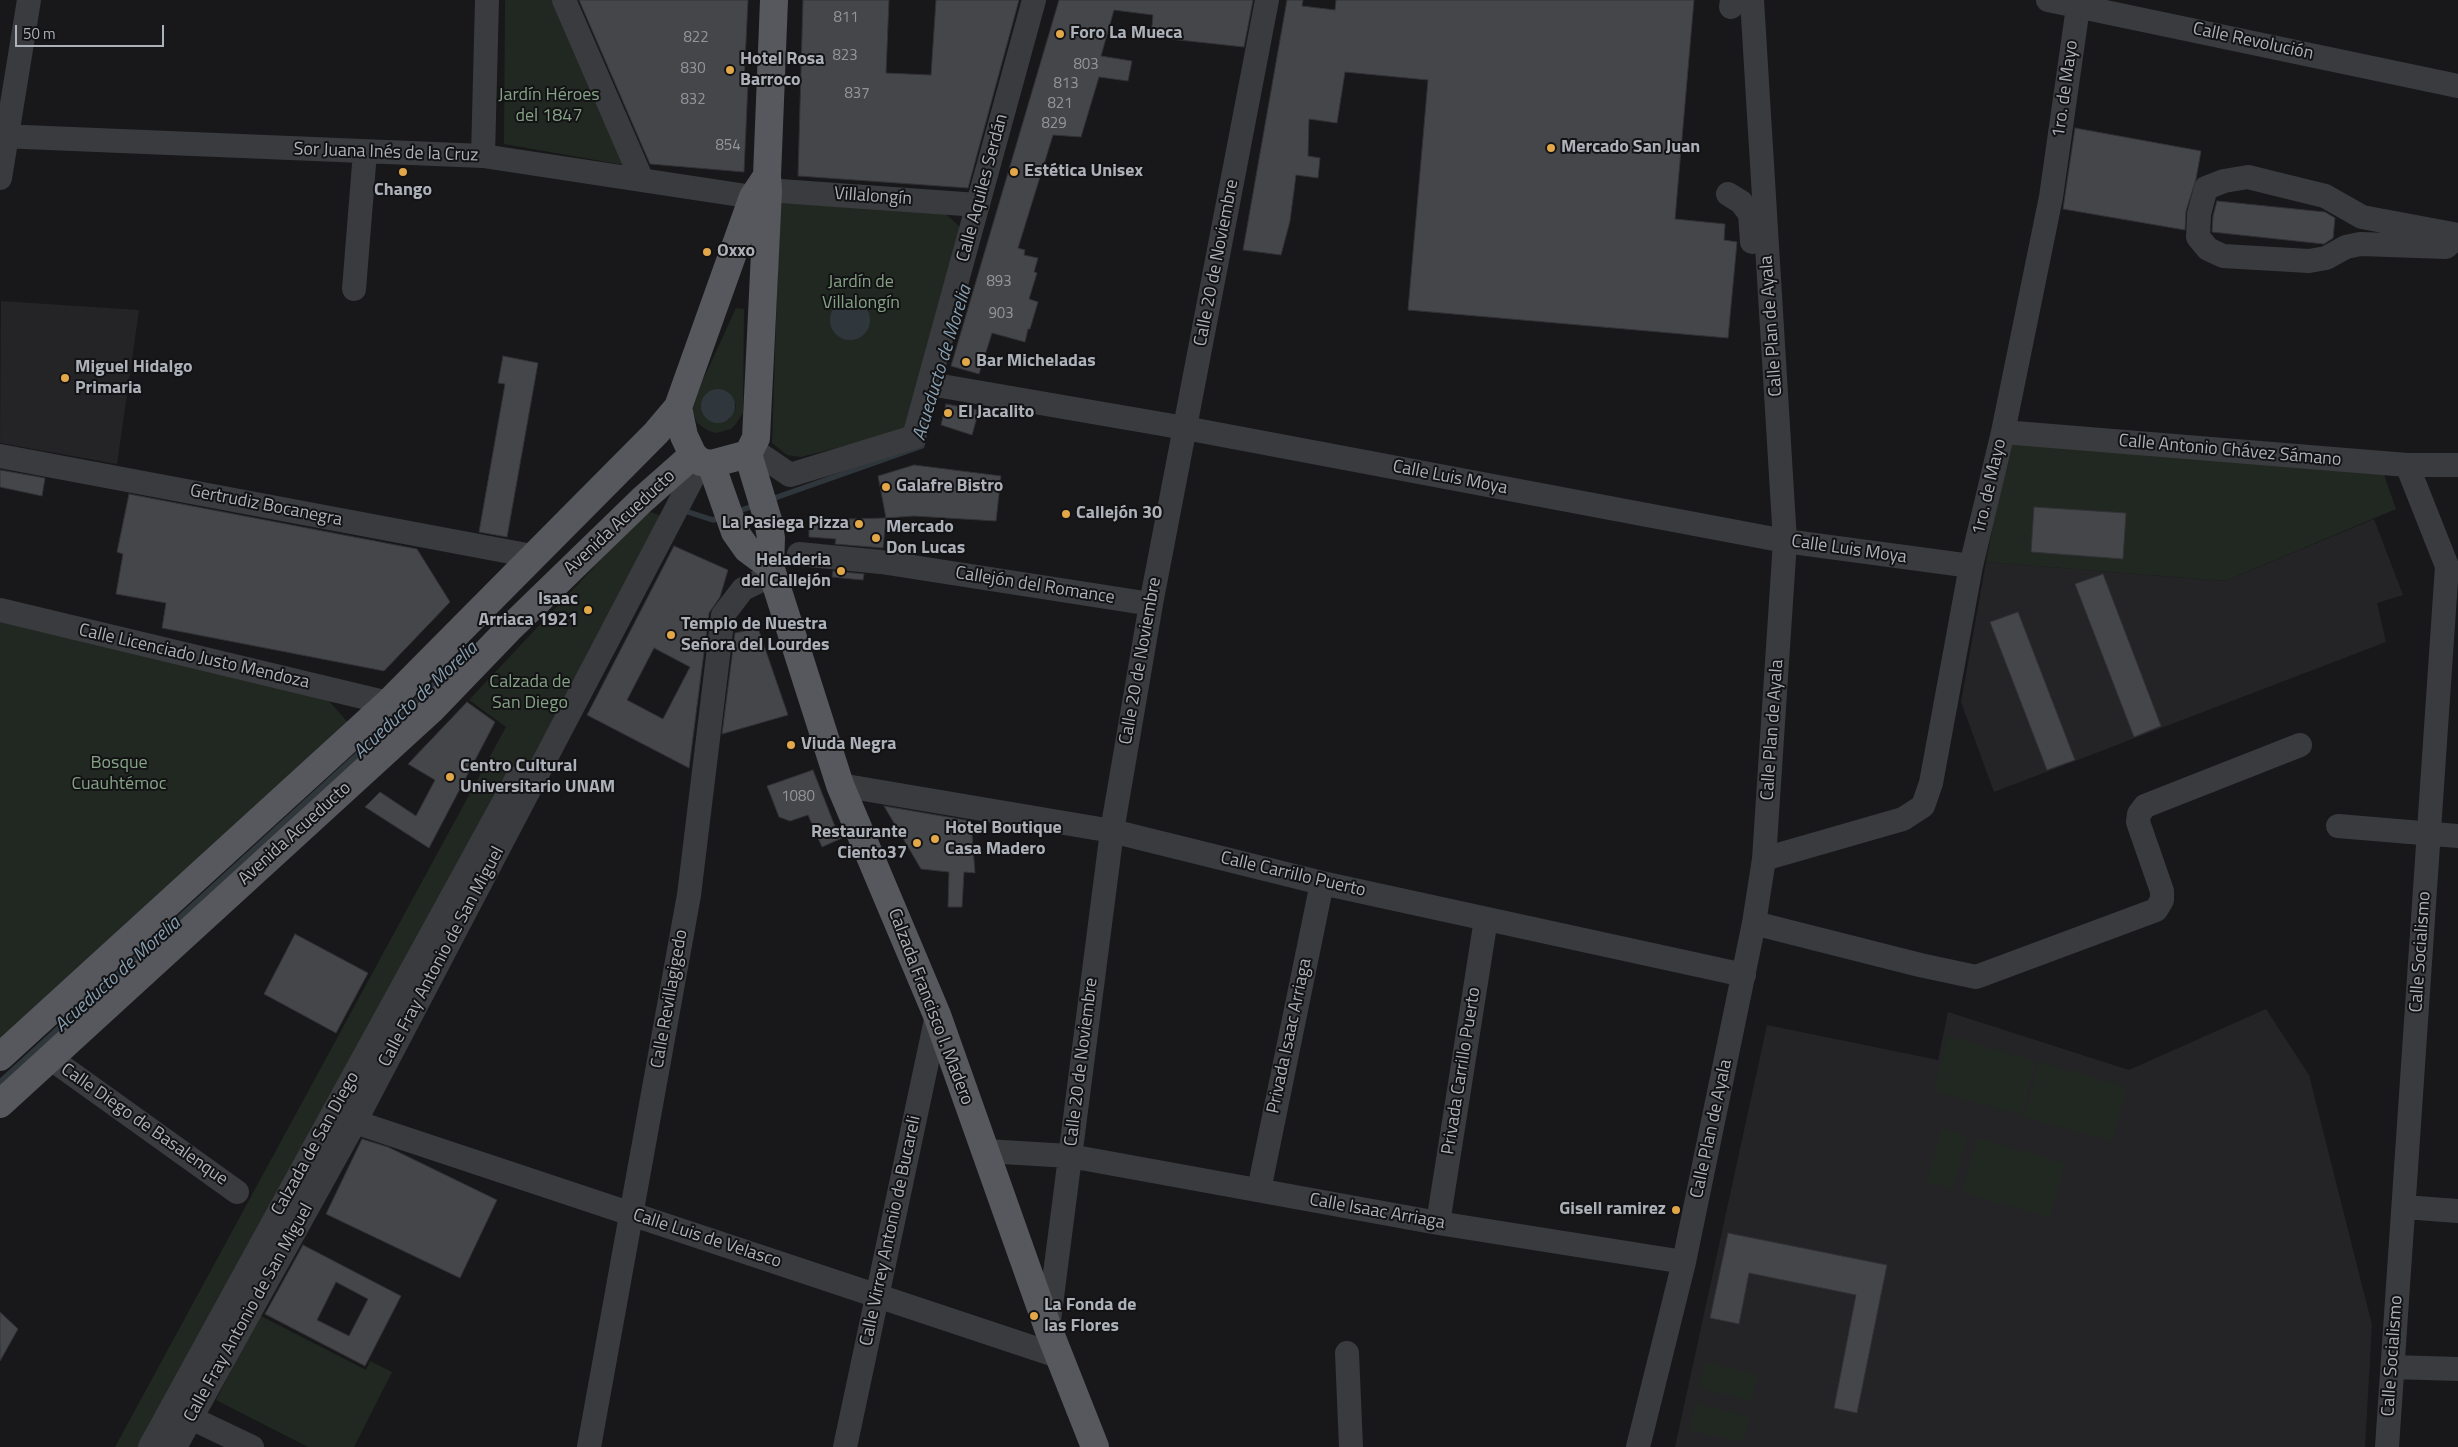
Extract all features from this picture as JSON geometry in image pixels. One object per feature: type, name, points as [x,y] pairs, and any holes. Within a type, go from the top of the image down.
[{"type":"main road","points":[[702,461],[750,452],[756,438],[763,188],[774,0]]},
{"type":"main road","points":[[763,188],[678,407],[684,436],[702,461],[735,532],[747,549],[772,570]]},
{"type":"main road","name":"Avenida Acueducto","points":[[0,1057],[388,703],[656,433],[678,407]]},
{"type":"main road","name":"Calzada Francisco I. Madero","points":[[750,452],[768,520],[771,538],[772,570],[840,784],[937,1015],[1058,1356],[1095,1447]]},
{"type":"main road","name":"Avenida Acueducto","points":[[0,1104],[431,710],[600,541],[702,461]]},
{"type":"street","points":[[0,178],[3,137],[29,0]]},
{"type":"street","points":[[483,156],[487,0]]},
{"type":"street","points":[[564,0],[642,180]]},
{"type":"street","name":"Calle Aquiles Serdán","points":[[750,452],[790,475],[914,438],[1034,0]]},
{"type":"street","name":"Calle 20 de Noviembre","points":[[1048,1328],[1112,831],[1151,604],[1268,0]]},
{"type":"street","name":"Calle Revolución","points":[[2048,0],[2079,3],[2458,86]]},
{"type":"street","name":"Calle Plan de Ayala","points":[[1638,1447],[1684,1262],[1744,975],[1764,859],[1786,541],[1769,278],[1738,2]]},
{"type":"street","name":"1ro. de Mayo","points":[[1764,859],[1903,819],[1923,806],[1931,783],[1971,566],[2003,432],[2050,196],[2079,3]]},
{"type":"street","name":"Sor Juana Inés de la Cruz","points":[[3,137],[483,156],[642,180],[763,188]]},
{"type":"street","points":[[354,289],[365,152]]},
{"type":"street","points":[[2248,177],[2325,196],[2362,217],[2458,236],[2446,247],[2360,244],[2346,247],[2326,258],[2309,261],[2224,256],[2208,249],[2198,237],[2199,214],[2206,188],[2224,181],[2248,177]]},
{"type":"street","name":"Villalongín","points":[[763,188],[978,205]]},
{"type":"street","points":[[1728,194],[1741,202],[1750,214],[1755,276],[1769,278]]},
{"type":"street","name":"Calle Luis Moya","points":[[930,384],[1185,428],[1786,541],[1971,566]]},
{"type":"street","name":"Calle Antonio Chávez Sámano","points":[[2003,432],[2407,465],[2458,465]]},
{"type":"street","name":"Gertrudiz Bocanegra","points":[[0,456],[532,556]]},
{"type":"street","name":"Calle Fray Antonio de San Miguel","points":[[175,1447],[355,1122],[702,461]]},
{"type":"street","name":"Calle Socialismo","points":[[2387,1447],[2447,566],[2407,465]]},
{"type":"street","name":"Calzada de San Diego","points":[[150,1447],[670,500]]},
{"type":"street","name":"Callejón del Romance","points":[[799,554],[880,562],[1151,604]]},
{"type":"street","name":"Calle Revillagigedo","points":[[589,1447],[689,895],[723,615],[743,588],[772,570]]},
{"type":"street","name":"Calle Licenciado Justo Mendoza","points":[[0,610],[388,703]]},
{"type":"street","points":[[1754,923],[1920,965],[1976,976],[2156,910],[2162,900],[2162,891],[2138,822],[2139,814],[2145,806],[2300,746]]},
{"type":"street","name":"Calle Carrillo Puerto","points":[[840,784],[1112,831],[1322,883],[1744,975]]},
{"type":"street","points":[[2338,826],[2458,836]]},
{"type":"street","name":"Privada Isaac Arriaga","points":[[1259,1190],[1322,883]]},
{"type":"street","name":"Privada Carrillo Puerto","points":[[1438,1223],[1486,919]]},
{"type":"street","name":"Calle Virrey Antonio de Bucareli","points":[[845,1447],[937,1015]]},
{"type":"street","name":"Calle Diego de Basalenque","points":[[50,1058],[237,1192]]},
{"type":"street","name":"Calle Luis de Velasco","points":[[355,1122],[1058,1356]]},
{"type":"street","name":"Calle Isaac Arriaga","points":[[985,1151],[1070,1156],[1438,1223],[1684,1262]]},
{"type":"street","points":[[2404,1206],[2458,1211]]},
{"type":"street","points":[[1347,1353],[1352,1447]]},
{"type":"street","points":[[2393,1367],[2458,1369]]},
{"type":"street","points":[[191,1418],[252,1447]]},
{"type":"shaded area","points":[[846,300],[854,300],[861,303],[867,309],[870,320],[867,331],[861,337],[854,340],[846,340],[839,337],[833,331],[830,324],[830,316],[833,309],[839,303]]},
{"type":"shaded area","name":"Miguel Hidalgo Primaria","points":[[1,301],[139,310],[117,464],[0,443]]},
{"type":"shaded area","points":[[718,389],[725,390],[730,394],[734,399],[734,413],[730,418],[725,422],[718,423],[711,422],[706,418],[702,413],[701,406],[702,399],[706,394],[711,390]]},
{"type":"shaded area","points":[[2374,519],[2403,595],[2377,603],[2386,642],[1994,792],[1961,702],[1986,562],[2225,581]]},
{"type":"shaded area","points":[[2266,1009],[2309,1075],[2372,1325],[2365,1447],[1675,1447],[1767,1025],[1938,1060],[1948,1012],[2129,1070]]},
{"type":"green space","name":"Jardín Héroes del 1847","points":[[505,0],[552,0],[624,165],[504,144]]},
{"type":"green space","name":"Jardín de Villalongín","points":[[780,203],[945,213],[964,231],[911,429],[801,457],[787,455],[772,443]]},
{"type":"green space","points":[[736,308],[744,309],[743,413],[731,429],[716,433],[697,423],[691,406]],"holes":[[[717,389],[727,391],[736,405],[735,410],[729,420],[718,423]]]},
{"type":"green space","points":[[2009,443],[2383,472],[2396,509],[2225,581],[1986,562]]},
{"type":"green space","name":"Calzada de San Diego","points":[[650,512],[659,515],[662,520],[177,1447],[115,1447],[506,727],[469,700],[643,515]]},
{"type":"green space","name":"Bosque Cuauhtémoc","points":[[0,622],[328,700],[352,727],[0,1043]]},
{"type":"green space","points":[[1948,1036],[2036,1061],[2021,1115],[1933,1091]]},
{"type":"green space","points":[[2039,1062],[2127,1087],[2112,1141],[2024,1117]]},
{"type":"green space","points":[[1942,1129],[1967,1136],[1953,1189],[1927,1182]]},
{"type":"green space","points":[[1977,1138],[2065,1163],[2050,1217],[1962,1193]]},
{"type":"green space","points":[[259,1315],[366,1370],[370,1361],[392,1372],[354,1447],[308,1447],[216,1400]]},
{"type":"green space","points":[[1705,1362],[1758,1375],[1752,1401],[1699,1388]]},
{"type":"green space","points":[[1696,1404],[1749,1416],[1743,1442],[1689,1430]]},
{"type":"building","points":[[579,0],[748,0],[744,82],[748,82],[744,172],[650,164]]},
{"type":"building","points":[[803,0],[889,0],[886,73],[931,75],[936,0],[1019,0],[968,188],[798,176]]},
{"type":"building","points":[[1059,0],[1253,0],[1244,47],[1151,37],[1153,15],[1114,10],[1101,56],[1132,61],[1128,81],[1099,77],[1081,137],[1053,135],[1018,248],[1025,250],[1024,255],[1038,258],[1034,272],[1037,273],[1029,299],[1038,302],[1030,329],[1028,329],[1025,342],[992,333],[979,374],[951,366]]},
{"type":"building","name":"Mercado San Juan","points":[[1287,0],[1303,0],[1302,6],[1335,10],[1336,0],[1694,0],[1675,219],[1725,224],[1724,240],[1737,242],[1728,338],[1408,310],[1428,80],[1345,72],[1337,123],[1309,119],[1308,156],[1320,158],[1318,178],[1296,175],[1290,221],[1281,255],[1243,250]]},
{"type":"building","points":[[2075,128],[2201,151],[2196,179],[2186,211],[2185,230],[2063,209]]},
{"type":"building","points":[[2217,201],[2325,212],[2335,218],[2333,238],[2324,244],[2212,232],[2213,216]]},
{"type":"building","points":[[503,356],[538,363],[507,537],[479,532],[505,384],[498,383]]},
{"type":"building","points":[[946,404],[979,410],[972,435],[941,425]]},
{"type":"building","points":[[914,465],[1001,476],[996,521],[914,516],[886,518],[878,476]]},
{"type":"building","points":[[0,470],[45,478],[42,496],[0,487]]},
{"type":"building","points":[[129,494],[417,549],[450,602],[384,671],[162,628],[166,603],[116,594],[123,554],[117,552]]},
{"type":"building","points":[[2034,507],[2126,513],[2123,559],[2031,552]]},
{"type":"building","points":[[886,518],[883,548],[835,544],[836,539],[809,537],[809,520]]},
{"type":"building","points":[[674,546],[728,570],[720,597],[709,613],[689,768],[587,715]],"holes":[[[654,648],[690,667],[663,719],[627,700]]]},
{"type":"building","points":[[833,571],[864,574],[863,580],[832,577]]},
{"type":"building","points":[[2103,574],[2161,726],[2134,737],[2075,584]]},
{"type":"building","points":[[2018,612],[2075,760],[2047,770],[1990,622]]},
{"type":"building","points":[[758,628],[788,715],[722,734],[735,633]]},
{"type":"building","points":[[467,702],[495,722],[429,848],[365,807],[380,792],[416,816],[435,780],[408,764]]},
{"type":"building","points":[[813,770],[834,824],[842,838],[822,847],[808,815],[790,821],[779,817],[767,786]]},
{"type":"building","points":[[884,806],[971,821],[975,873],[964,872],[962,907],[948,907],[949,872],[921,869]]},
{"type":"building","points":[[295,934],[368,973],[336,1033],[264,994]]},
{"type":"building","points":[[362,1139],[388,1147],[497,1200],[460,1278],[326,1214]]},
{"type":"building","points":[[1728,1233],[1887,1265],[1857,1413],[1834,1408],[1856,1295],[1749,1273],[1739,1324],[1710,1318]]},
{"type":"building","points":[[303,1245],[401,1296],[365,1366],[265,1314]],"holes":[[[336,1282],[368,1299],[349,1336],[317,1320]]]},
{"type":"building","points":[[0,1312],[18,1329],[0,1361]]},
{"type":"waterway","name":"Acueducto de Morelia","points":[[769,500],[922,446],[923,440]]},
{"type":"waterway","name":"Acueducto de Morelia","points":[[736,512],[756,505]]},
{"type":"waterway","name":"Acueducto de Morelia","points":[[682,510],[713,520],[723,517]]},
{"type":"waterway","name":"Acueducto de Morelia","points":[[0,1082],[463,658]]},
{"type":"place","name":"Foro La Mueca","points":[[1060,34]]},
{"type":"place","name":"Hotel Rosa Barroco","points":[[730,70]]},
{"type":"place","name":"Mercado San Juan","points":[[1551,148]]},
{"type":"place","name":"Chango","points":[[403,172]]},
{"type":"place","name":"Estética Unisex","points":[[1014,172]]},
{"type":"place","name":"Oxxo","points":[[707,252]]},
{"type":"place","name":"Bar Micheladas","points":[[966,362]]},
{"type":"place","name":"Miguel Hidalgo Primaria","points":[[65,378]]},
{"type":"place","name":"El Jacalito","points":[[948,413]]},
{"type":"place","name":"Galafre Bistro","points":[[886,487]]},
{"type":"place","name":"Callejón 30","points":[[1066,514]]},
{"type":"place","name":"La Pasiega Pizza","points":[[859,524]]},
{"type":"place","name":"Mercado Don Lucas","points":[[876,538]]},
{"type":"place","name":"Heladeria del Callejón","points":[[841,571]]},
{"type":"place","name":"Isaac Arriaca 1921","points":[[588,610]]},
{"type":"place","name":"Templo de Nuestra Señora del Lourdes","points":[[671,635]]},
{"type":"place","name":"Viuda Negra","points":[[791,745]]},
{"type":"place","name":"Centro Cultural Universitario UNAM","points":[[450,777]]},
{"type":"place","name":"Hotel Boutique Casa Madero","points":[[935,839]]},
{"type":"place","name":"Restaurante Ciento37","points":[[917,843]]},
{"type":"place","name":"Gisell ramirez","points":[[1676,1210]]},
{"type":"place","name":"La Fonda de las Flores","points":[[1034,1316]]}]
